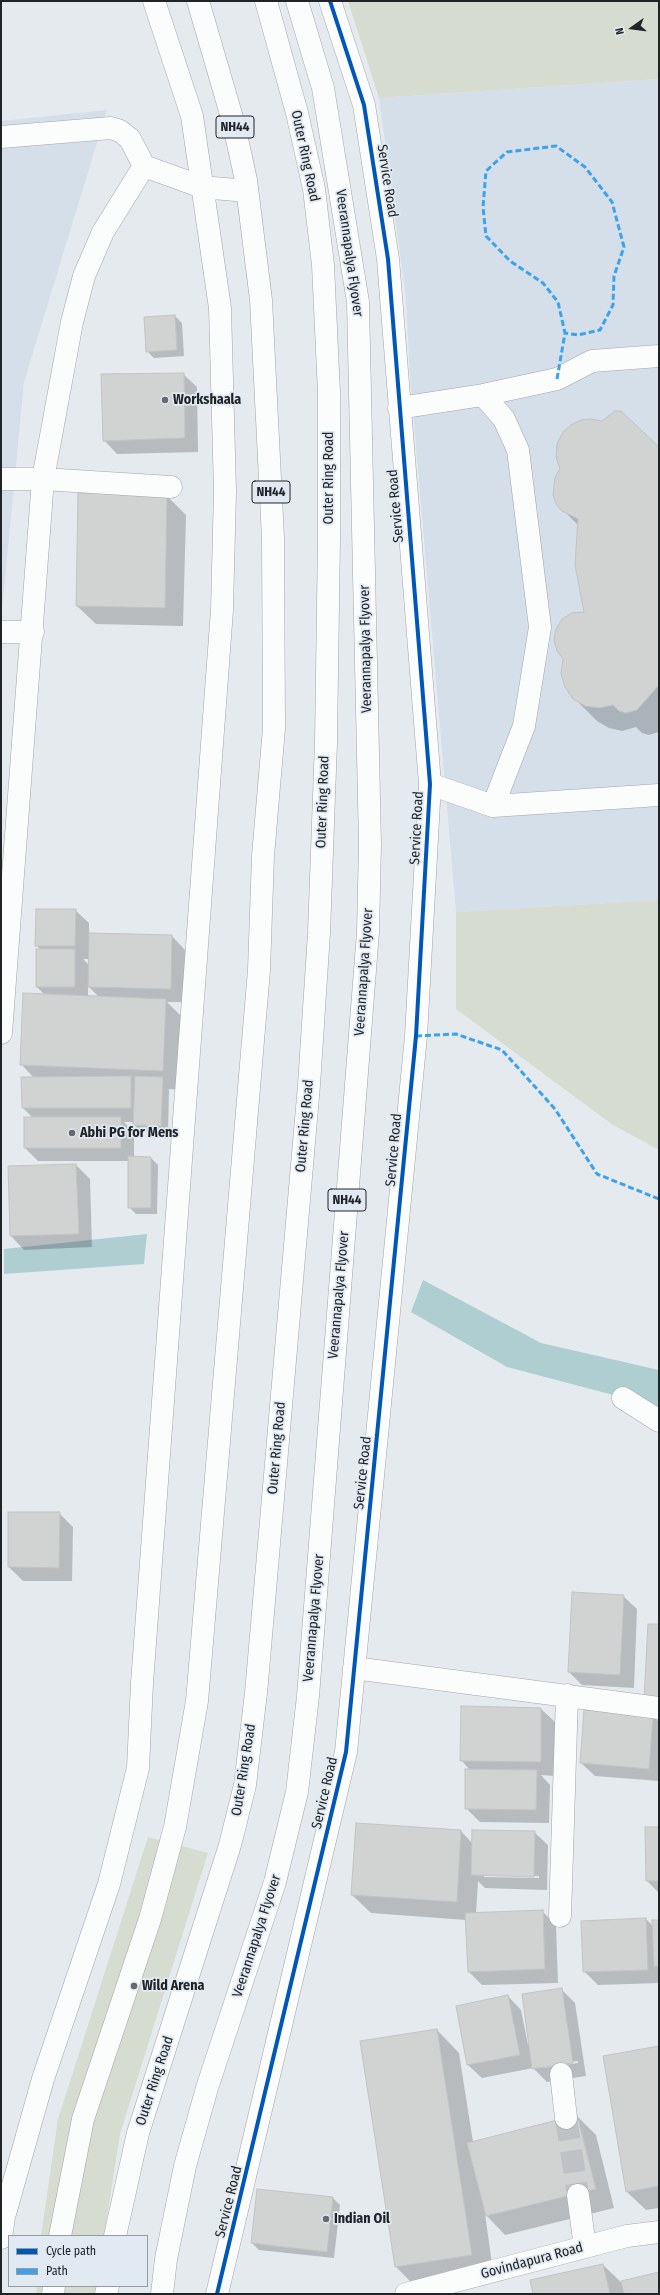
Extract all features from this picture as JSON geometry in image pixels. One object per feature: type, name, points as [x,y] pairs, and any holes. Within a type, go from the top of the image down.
[{"type":"main road","points":[[2,2227],[43,2079],[109,1884],[138,1768],[142,1683],[222,610],[225,491],[220,308],[192,116],[154,1]]},
{"type":"main road","name":"NH44","points":[[60,2235],[83,2119],[150,1919],[175,1827],[197,1701],[258,978],[263,856],[274,728],[273,530],[261,300],[247,191],[234,121],[198,1]]},
{"type":"main road","name":"Outer Ring Road","points":[[115,2235],[138,2133],[230,1845],[244,1785],[256,1693],[309,1085],[319,933],[326,742],[329,408],[323,265],[314,189],[297,112],[266,1]]},
{"type":"main road","name":"Veerannapalya Flyover","points":[[162,2294],[166,2259],[185,2166],[206,2088],[275,1882],[297,1792],[308,1696],[368,932],[370,836],[358,302],[323,88],[297,1]]},
{"type":"main road","name":"Service Road","points":[[217,2294],[346,1752],[416,1036],[430,784],[388,259],[364,105],[330,1]]},
{"type":"main road","points":[[1,137],[111,128],[120,130],[130,139],[144,166],[202,187],[247,191]]},
{"type":"main road","points":[[1,1033],[9,837],[33,632],[43,479],[72,322],[84,276],[104,232],[144,166]]},
{"type":"main road","points":[[399,408],[483,396],[557,379],[592,361],[659,356]]},
{"type":"main road","points":[[483,396],[504,419],[518,450],[540,627],[524,726],[493,806]]},
{"type":"main road","points":[[1,479],[43,479],[171,487]]},
{"type":"main road","points":[[1,632],[33,632]]},
{"type":"main road","points":[[430,784],[493,806],[659,795]]},
{"type":"main road","points":[[623,1398],[659,1421]]},
{"type":"main road","points":[[354,1668],[659,1708]]},
{"type":"main road","points":[[560,1916],[567,1695]]},
{"type":"main road","points":[[561,2074],[566,2118]]},
{"type":"main road","points":[[1,2180],[2,2227]]},
{"type":"main road","points":[[578,2195],[585,2247]]},
{"type":"main road","name":"Govindapura Road","points":[[415,2293],[627,2236],[659,2232]]},
{"type":"shaded area","points":[[348,1],[659,1],[659,79],[379,98]]},
{"type":"shaded area","points":[[659,79],[659,900],[456,912],[410,377],[406,297],[379,98]]},
{"type":"shaded area","points":[[107,110],[24,382],[1,620],[1,121]]},
{"type":"shaded area","points":[[659,900],[659,1150],[613,1125],[456,1009],[456,912]]},
{"type":"shaded area","name":"Wild Arena","points":[[148,1837],[208,1853],[120,2134],[104,2235],[41,2235],[58,2119]]},
{"type":"shaded area","points":[[37,2287],[97,2287],[96,2294],[36,2294]]},
{"type":"water","points":[[147,1234],[144,1264],[4,1274],[4,1249]]},
{"type":"water","points":[[423,1280],[541,1343],[659,1370],[659,1407],[507,1367],[411,1312]]},
{"type":"building","points":[[175,315],[177,350],[146,352],[144,317]]},
{"type":"building","points":[[184,373],[185,438],[103,441],[101,374]]},
{"type":"building","points":[[615,411],[621,411],[659,447],[659,685],[637,710],[626,713],[619,711],[613,705],[599,708],[585,706],[573,699],[565,687],[561,674],[563,659],[557,651],[554,640],[556,629],[562,619],[572,613],[584,612],[575,565],[578,519],[562,511],[556,504],[553,495],[555,477],[560,469],[556,457],[557,444],[563,432],[571,425],[581,420],[591,419],[602,421]]},
{"type":"building","points":[[78,493],[167,495],[165,608],[76,606]]},
{"type":"building","points":[[36,909],[76,909],[75,946],[35,946]]},
{"type":"building","points":[[89,933],[172,935],[171,989],[88,987]]},
{"type":"building","points":[[36,949],[75,949],[75,987],[36,987]]},
{"type":"building","points":[[23,993],[166,999],[163,1071],[20,1065]]},
{"type":"building","points":[[131,1076],[131,1108],[22,1108],[21,1077]]},
{"type":"building","points":[[135,1076],[163,1077],[161,1126],[133,1125]]},
{"type":"building","name":"Abhi PG for Mens","points":[[24,1117],[121,1117],[121,1148],[24,1148]]},
{"type":"building","points":[[128,1156],[151,1157],[151,1208],[128,1208]]},
{"type":"building","points":[[76,1164],[79,1234],[10,1236],[8,1166]]},
{"type":"building","points":[[8,1512],[60,1512],[59,1568],[8,1567]]},
{"type":"building","points":[[572,1592],[624,1595],[620,1675],[568,1672]]},
{"type":"building","points":[[648,1624],[659,1624],[659,1699],[644,1699]]},
{"type":"building","points":[[461,1706],[541,1708],[541,1762],[460,1761]]},
{"type":"building","points":[[584,1710],[653,1715],[649,1769],[580,1763]]},
{"type":"building","points":[[465,1769],[537,1770],[536,1810],[465,1809]]},
{"type":"building","points":[[356,1823],[461,1830],[457,1902],[351,1895]]},
{"type":"building","points":[[645,1827],[659,1827],[659,1881],[646,1881]]},
{"type":"building","points":[[472,1830],[535,1831],[534,1877],[471,1875]]},
{"type":"building","points":[[543,1910],[545,1969],[468,1972],[465,1913]]},
{"type":"building","points":[[646,1918],[648,1970],[583,1972],[581,1921]]},
{"type":"building","points":[[652,1920],[659,1920],[659,1966],[654,1967]]},
{"type":"building","points":[[562,1988],[573,2063],[532,2069],[522,1994]]},
{"type":"building","points":[[508,1995],[520,2055],[467,2065],[456,2006]]},
{"type":"building","points":[[437,2029],[472,2255],[395,2267],[360,2041]]},
{"type":"building","points":[[659,2046],[659,2186],[626,2192],[603,2056]]},
{"type":"building","points":[[577,2115],[596,2189],[486,2216],[467,2143]]},
{"type":"building","points":[[257,2189],[333,2197],[327,2252],[251,2243]]},
{"type":"building","points":[[603,2264],[610,2294],[533,2294],[530,2280]]},
{"type":"building","points":[[659,2272],[659,2294],[624,2294],[621,2281]]},
{"type":"tunnel","points":[[566,2118],[578,2195]]},
{"type":"marked path","points":[[557,379],[565,333],[558,302],[543,283],[510,261],[486,236],[483,207],[486,171],[507,152],[556,146],[585,167],[612,202],[624,247],[614,276],[613,305],[600,330],[578,335],[565,333]]},
{"type":"marked path","points":[[416,1036],[456,1034],[502,1050],[555,1109],[597,1174],[659,1199]]},
{"type":"cycle path","points":[[217,2294],[346,1752],[416,1036],[430,784],[388,259],[364,105],[330,1]]},
{"type":"place","name":"Workshaala","points":[[165,400]]},
{"type":"place","name":"Abhi PG for Mens","points":[[72,1133]]},
{"type":"place","name":"Wild Arena","points":[[134,1986]]},
{"type":"place","name":"Indian Oil","points":[[326,2219]]}]
